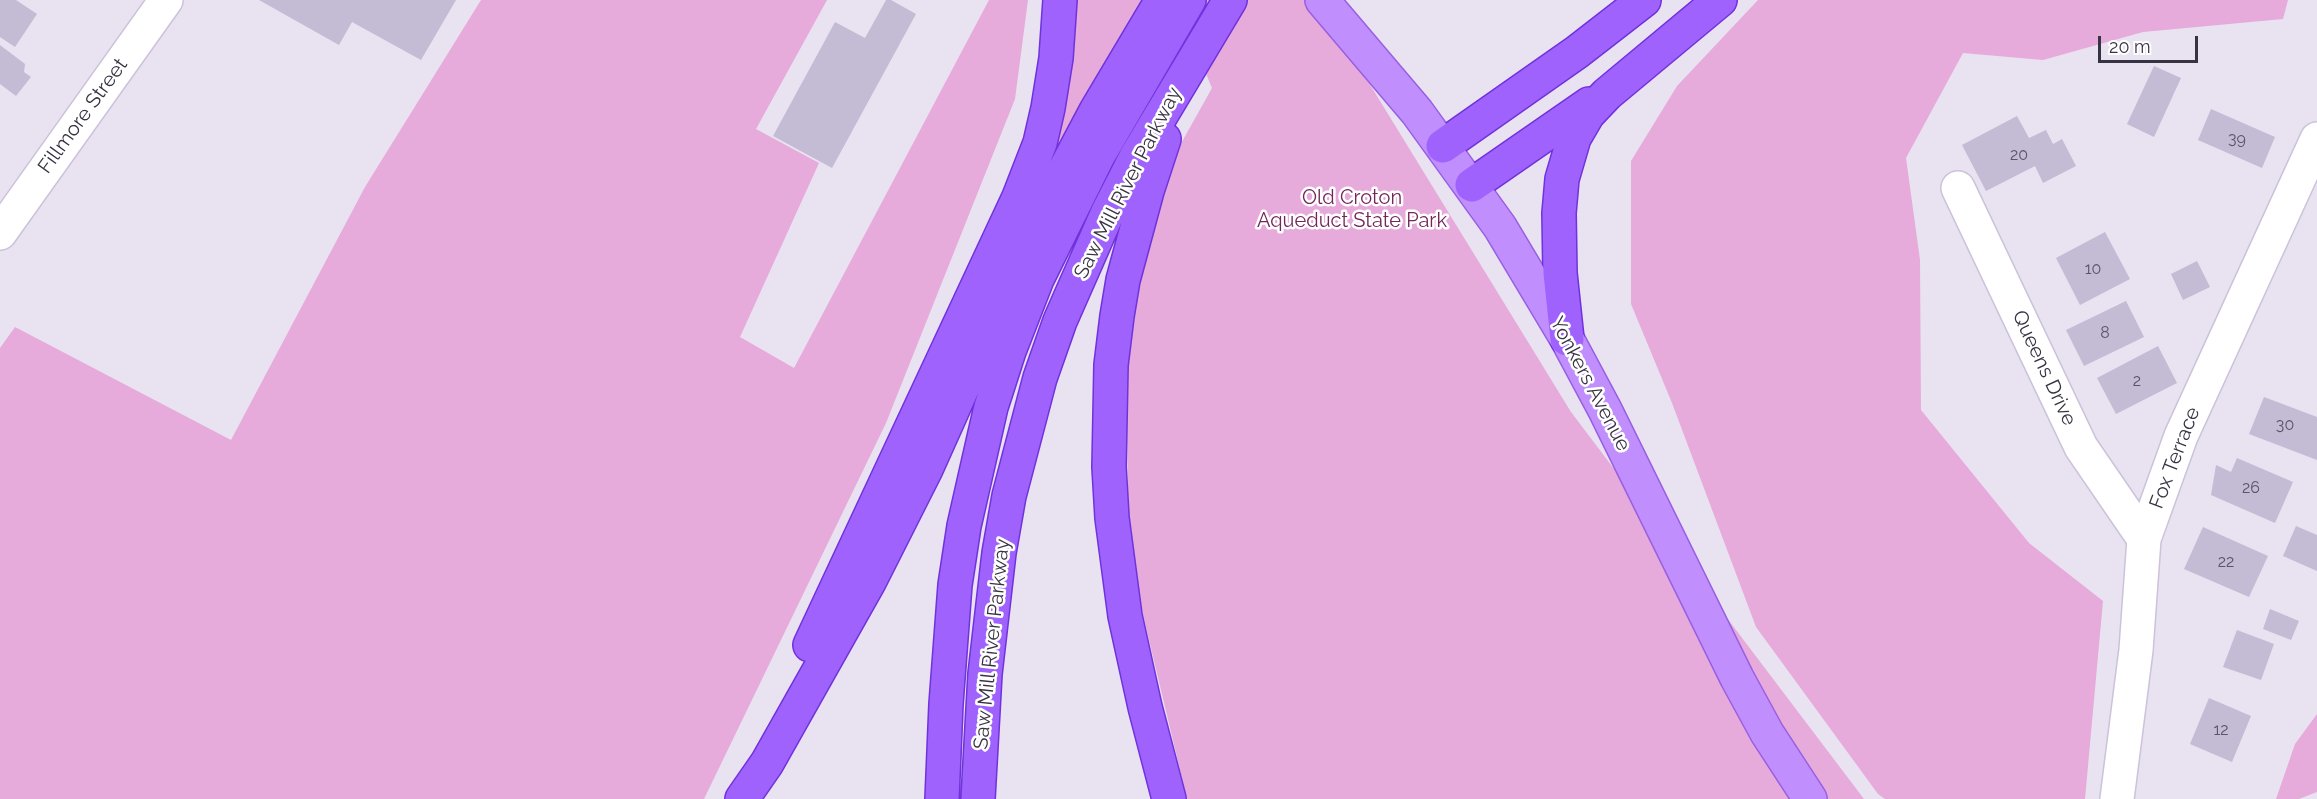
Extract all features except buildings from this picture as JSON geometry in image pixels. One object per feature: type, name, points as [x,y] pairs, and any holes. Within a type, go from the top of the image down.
[{"type":"highway","points":[[736,799],[1019,197],[1040,143],[1048,108],[1056,58],[1060,0]]},
{"type":"highway","points":[[742,799],[766,763],[891,540],[939,443],[1034,228],[1096,111],[1162,0]]},
{"type":"highway","name":"Saw Mill River Parkway","points":[[942,799],[955,585],[964,526],[991,407],[1009,351],[1042,269],[1098,156],[1189,0]]},
{"type":"highway","name":"Saw Mill River Parkway","points":[[978,799],[990,613],[1009,496],[1023,436],[1044,369],[1083,266],[1136,157],[1230,0]]},
{"type":"highway","points":[[1443,146],[1577,52],[1644,0]]},
{"type":"highway","points":[[1567,339],[1559,232],[1560,193],[1565,165],[1574,138],[1588,114],[1607,94],[1720,0]]},
{"type":"highway","points":[[1169,799],[1144,707],[1125,616],[1112,518],[1109,414],[1111,365],[1123,280],[1147,191],[1187,69]]},
{"type":"highway","points":[[1472,185],[1636,70]]},
{"type":"main road","name":"Yonkers Avenue","points":[[1322,0],[1372,57],[1443,146],[1500,227],[1567,339],[1630,460],[1737,678],[1767,733],[1810,799]]},
{"type":"street","name":"Fillmore Street","points":[[0,232],[166,0]]},
{"type":"street","name":"Fox Terrace","points":[[2117,799],[2136,650],[2144,539],[2181,436],[2317,139]]},
{"type":"street","name":"Queens Drive","points":[[1958,188],[2081,447],[2144,539]]},
{"type":"green space","points":[[481,0],[827,0],[756,129],[819,163],[740,337],[794,368],[989,0],[1028,0],[1015,99],[886,423],[704,799],[0,799],[0,348],[15,327],[231,440],[365,187]]},
{"type":"green space","points":[[1071,0],[1151,0],[1014,237]]},
{"type":"green space","name":"Old Croton Aqueduct State Park","points":[[1175,0],[1318,0],[1571,412],[1864,799],[1187,799],[1129,556],[1126,366],[1141,252],[1179,147],[1212,88]]},
{"type":"green space","points":[[1758,0],[2288,0],[2283,19],[2143,32],[2043,60],[1963,53],[1906,158],[1920,260],[1921,410],[2029,543],[2103,601],[2085,799],[1885,799],[1878,794],[1756,627],[1672,403],[1631,304],[1631,161],[1677,86]]},
{"type":"green space","points":[[2317,714],[2317,792],[2299,799],[2276,799],[2295,744]]}]
